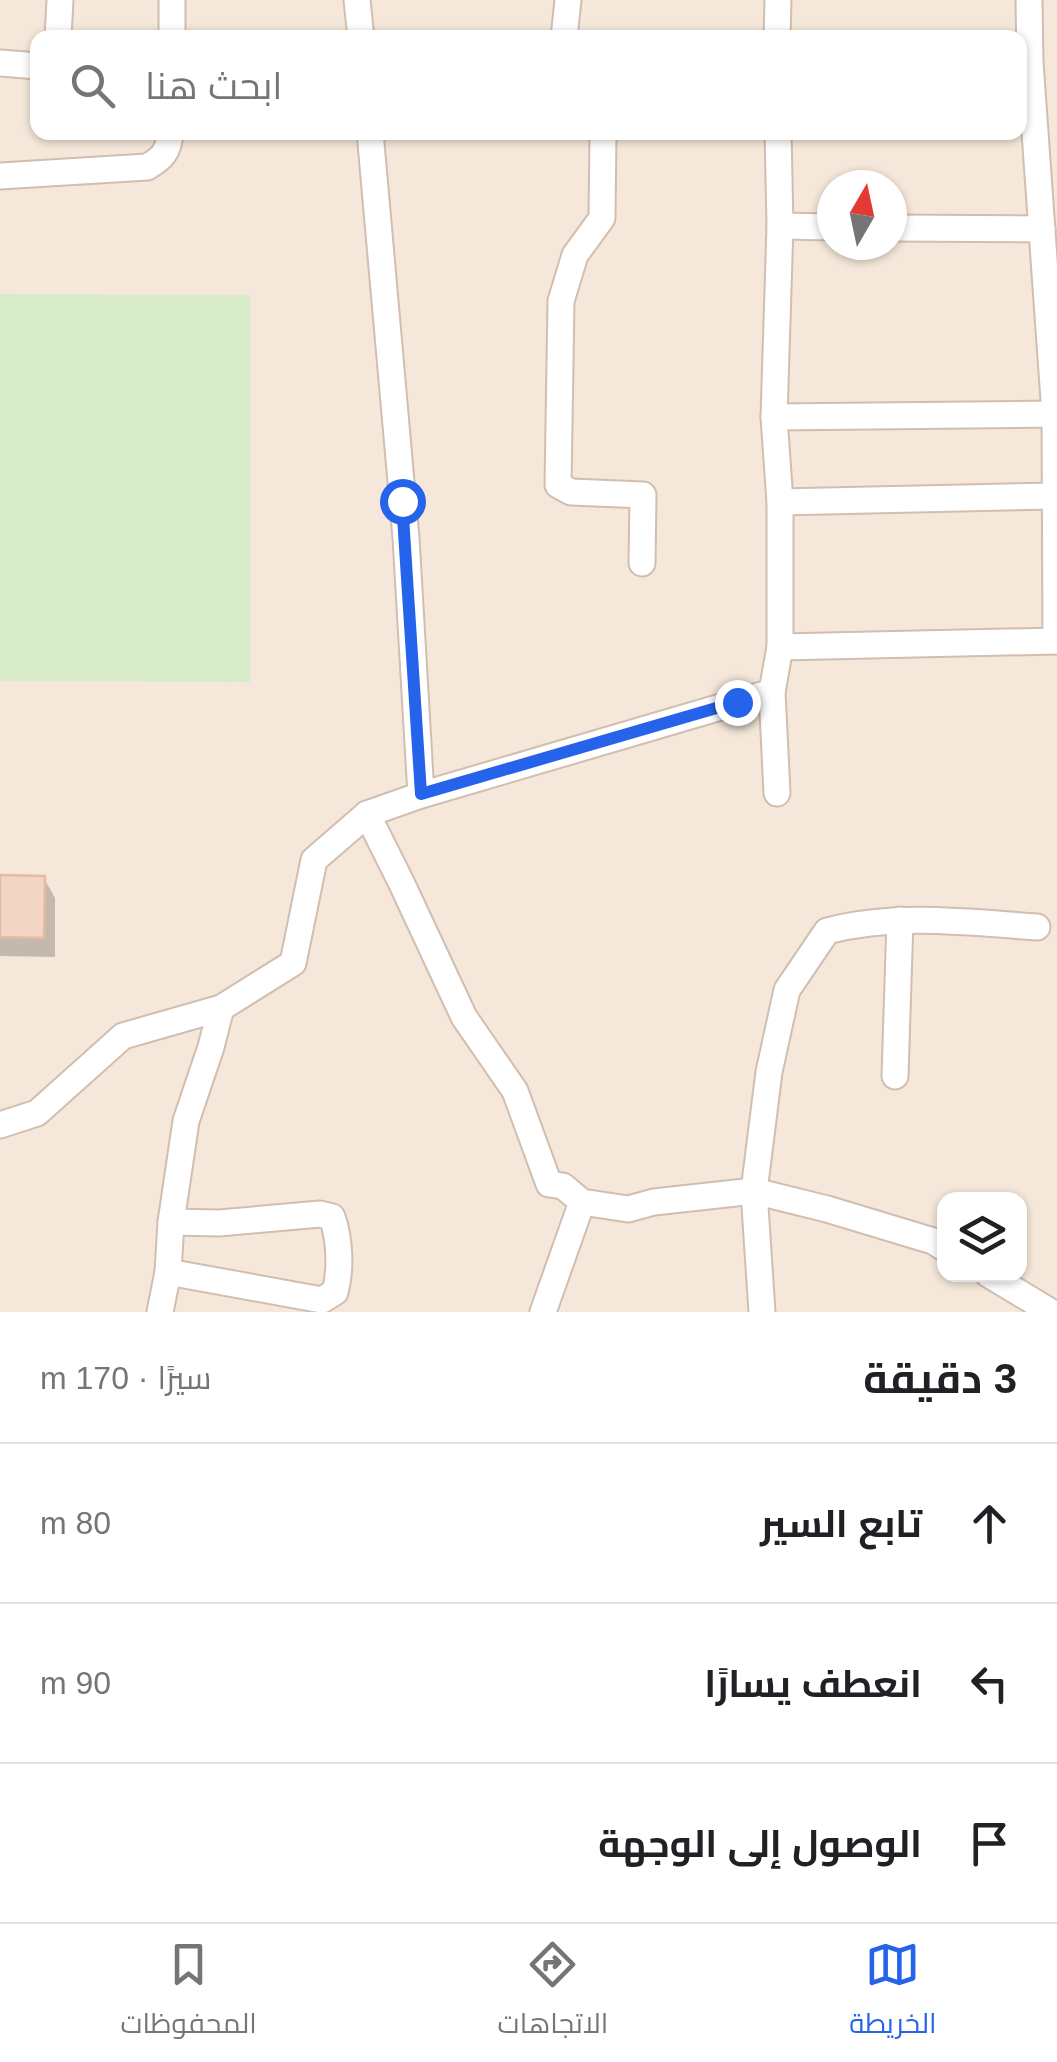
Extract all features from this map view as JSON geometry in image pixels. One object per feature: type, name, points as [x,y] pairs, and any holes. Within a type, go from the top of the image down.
[{"type":"street","points":[[58,30],[60,0]]},
{"type":"street","points":[[172,0],[172,30]]},
{"type":"street","points":[[357,0],[360,30]]},
{"type":"street","points":[[565,30],[568,0]]},
{"type":"street","points":[[778,0],[778,30]]},
{"type":"street","points":[[1027,31],[1029,0]]},
{"type":"street","points":[[1027,62],[1057,62]]},
{"type":"street","points":[[0,63],[30,65]]},
{"type":"street","points":[[780,647],[1056,642],[1054,355],[1027,82]]},
{"type":"street","points":[[0,176],[147,167],[170,148],[170,140]]},
{"type":"street","points":[[371,140],[404,519],[421,794]]},
{"type":"street","points":[[603,140],[602,218],[575,255],[561,301],[558,485],[571,492],[643,495],[642,563]]},
{"type":"street","points":[[777,793],[772,692],[780,647],[780,502],[774,417],[780,226],[778,140]]},
{"type":"street","points":[[780,226],[817,227]]},
{"type":"street","points":[[907,228],[1042,229]]},
{"type":"street","points":[[774,417],[1054,414]]},
{"type":"street","points":[[780,502],[1056,496]]},
{"type":"street","points":[[0,1125],[37,1113],[124,1036],[222,1008],[294,963],[314,860],[367,814],[421,794],[772,692]]},
{"type":"street","points":[[367,814],[464,1017],[515,1092],[548,1184],[563,1186],[582,1202],[628,1209],[654,1202],[754,1190],[937,1244]]},
{"type":"street","points":[[762,1312],[754,1190],[770,1072],[787,990],[827,931],[860,922],[900,920],[1037,927]]},
{"type":"street","points":[[895,1076],[900,920]]},
{"type":"street","points":[[160,1312],[186,1121],[222,1008]]},
{"type":"street","points":[[544,1312],[582,1202]]},
{"type":"street","points":[[168,1272],[322,1300],[335,1292],[339,1280],[332,1217],[320,1214],[219,1223],[171,1222]]},
{"type":"street","points":[[1001,1282],[1050,1312]]},
{"type":"shaded area","points":[[0,0],[1057,0],[1057,1312],[0,1312]]},
{"type":"green space","points":[[0,294],[250,295],[250,682],[0,681]]},
{"type":"building","points":[[0,875],[45,876],[44,938],[0,937]]},
{"type":"route","points":[[402,501],[421,794],[737,702]]}]
